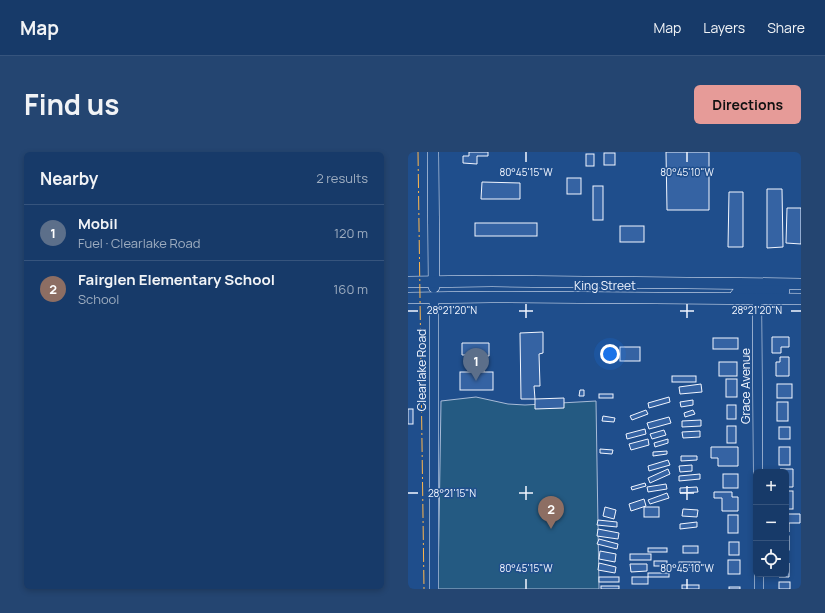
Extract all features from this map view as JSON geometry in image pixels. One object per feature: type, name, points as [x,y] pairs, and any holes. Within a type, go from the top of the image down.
[{"type":"main road","name":"Clearlake Road","points":[[433,152],[434,297]]},
{"type":"main road","name":"King Street","points":[[408,282],[801,284]]},
{"type":"main road","points":[[731,299],[739,291],[801,291]]},
{"type":"main road","name":"King Street","points":[[408,298],[801,299]]},
{"type":"street","name":"Clearlake Road","points":[[434,297],[434,589]]},
{"type":"street","name":"Grace Avenue","points":[[757,299],[758,469]]},
{"type":"street","points":[[759,577],[759,589]]},
{"type":"shaded area","points":[[476,397],[508,404],[525,405],[596,401],[599,589],[438,589],[441,401]]},
{"type":"building","points":[[469,152],[488,152],[488,156],[477,156],[477,164],[463,163],[463,156],[469,156]]},
{"type":"building","points":[[666,152],[709,152],[709,210],[667,210]]},
{"type":"building","points":[[604,153],[615,153],[615,165],[604,165]]},
{"type":"building","points":[[586,154],[594,154],[594,166],[586,166]]},
{"type":"building","points":[[567,178],[581,178],[581,194],[567,194]]},
{"type":"building","points":[[482,182],[520,183],[520,199],[481,199]]},
{"type":"building","points":[[593,186],[603,186],[603,220],[593,220]]},
{"type":"building","points":[[767,189],[782,189],[783,247],[767,248]]},
{"type":"building","points":[[729,192],[743,192],[743,247],[728,247]]},
{"type":"building","points":[[787,208],[801,208],[801,244],[786,243]]},
{"type":"building","points":[[475,223],[537,223],[537,236],[475,236]]},
{"type":"building","points":[[620,226],[644,226],[644,242],[620,242]]},
{"type":"building","points":[[543,332],[543,353],[539,354],[540,386],[534,386],[535,399],[521,399],[520,333]]},
{"type":"building","points":[[772,337],[789,337],[789,347],[781,347],[781,353],[772,353]]},
{"type":"building","points":[[713,338],[738,338],[738,349],[713,349]]},
{"type":"building","points":[[462,343],[489,343],[489,356],[484,356],[484,372],[476,372],[476,355],[462,355]]},
{"type":"building","points":[[620,347],[640,347],[640,361],[620,361]]},
{"type":"building","points":[[780,357],[789,357],[789,376],[776,376],[776,362],[780,362]]},
{"type":"building","points":[[719,362],[737,362],[737,376],[719,376]]},
{"type":"building","points":[[460,372],[493,372],[493,390],[460,390]]},
{"type":"building","points":[[672,376],[696,376],[696,382],[672,382]]},
{"type":"building","points":[[726,379],[737,379],[737,397],[726,397]]},
{"type":"building","points":[[701,384],[702,392],[680,394],[679,387]]},
{"type":"building","points":[[777,384],[792,384],[792,398],[777,398]]},
{"type":"building","points":[[580,390],[584,390],[584,396],[579,396]]},
{"type":"building","points":[[599,394],[613,394],[613,398],[599,398]]},
{"type":"building","points":[[669,397],[670,402],[649,408],[648,403]]},
{"type":"building","points":[[564,398],[564,408],[535,409],[535,399]]},
{"type":"building","points":[[693,400],[693,405],[681,407],[680,402]]},
{"type":"building","points":[[777,402],[788,402],[788,421],[777,421]]},
{"type":"building","points":[[727,405],[736,405],[736,419],[727,419]]},
{"type":"building","points":[[408,409],[413,409],[413,424],[408,424]]},
{"type":"building","points":[[646,410],[648,414],[632,420],[630,416]]},
{"type":"building","points":[[693,410],[695,414],[685,417],[684,413]]},
{"type":"building","points":[[603,416],[615,418],[614,422],[602,421]]},
{"type":"building","points":[[669,417],[671,423],[649,429],[647,423]]},
{"type":"building","points":[[701,420],[701,426],[682,427],[682,421]]},
{"type":"building","points":[[727,426],[736,426],[736,443],[727,443]]},
{"type":"building","points":[[779,427],[790,427],[790,439],[779,439]]},
{"type":"building","points":[[645,429],[646,434],[627,439],[626,434]]},
{"type":"building","points":[[664,430],[666,435],[652,439],[650,434]]},
{"type":"building","points":[[700,431],[700,437],[683,438],[682,432]]},
{"type":"building","points":[[648,439],[649,445],[631,450],[629,444]]},
{"type":"building","points":[[668,439],[668,443],[655,447],[654,443]]},
{"type":"building","points":[[711,447],[738,447],[738,466],[718,466],[718,458],[711,458]]},
{"type":"building","points":[[779,447],[790,447],[790,465],[779,465]]},
{"type":"building","points":[[600,449],[613,450],[612,454],[600,453]]},
{"type":"building","points":[[667,451],[667,454],[653,456],[653,452]]},
{"type":"building","points":[[681,456],[697,456],[697,460],[681,461]]},
{"type":"building","points":[[668,460],[670,465],[649,471],[648,466]]},
{"type":"building","points":[[692,465],[692,471],[680,472],[679,466]]},
{"type":"building","points":[[668,469],[670,474],[650,483],[648,478]]},
{"type":"building","points":[[789,469],[793,469],[793,487],[789,487]]},
{"type":"building","points":[[700,474],[700,479],[679,481],[679,476]]},
{"type":"building","points":[[723,474],[738,474],[738,488],[723,488]]},
{"type":"building","points":[[645,483],[646,486],[632,490],[631,487]]},
{"type":"building","points":[[666,484],[667,489],[648,492],[647,487]]},
{"type":"building","points":[[697,487],[698,492],[680,493],[680,488]]},
{"type":"building","points":[[789,491],[793,491],[793,509],[789,509]]},
{"type":"building","points":[[714,492],[732,492],[732,497],[738,497],[738,511],[722,511],[722,498],[714,498]]},
{"type":"building","points":[[667,493],[669,498],[650,504],[648,500]]},
{"type":"building","points":[[644,499],[646,506],[631,511],[629,504]]},
{"type":"building","points":[[605,507],[616,510],[614,519],[603,516]]},
{"type":"building","points":[[644,507],[659,507],[659,517],[644,517]]},
{"type":"building","points":[[683,509],[698,510],[697,517],[682,516]]},
{"type":"building","points":[[789,514],[800,514],[800,523],[789,523]]},
{"type":"building","points":[[728,515],[738,515],[738,533],[728,533]]},
{"type":"building","points":[[598,520],[617,522],[617,527],[597,525]]},
{"type":"building","points":[[697,522],[697,527],[680,529],[680,524]]},
{"type":"building","points":[[598,529],[619,533],[618,539],[597,536]]},
{"type":"building","points":[[599,539],[618,544],[617,549],[597,544]]},
{"type":"building","points":[[729,542],[739,542],[739,555],[729,555]]},
{"type":"building","points":[[683,546],[698,546],[698,553],[683,553]]},
{"type":"building","points":[[648,548],[667,548],[667,552],[648,552]]},
{"type":"building","points":[[600,551],[616,554],[615,562],[599,559]]},
{"type":"building","points":[[630,554],[651,554],[651,560],[630,560]]},
{"type":"building","points":[[728,560],[740,560],[740,574],[728,574]]},
{"type":"building","points":[[654,561],[667,561],[667,566],[654,566]]},
{"type":"building","points":[[679,562],[700,562],[700,567],[679,567]]},
{"type":"building","points":[[599,563],[616,567],[615,573],[598,570]]},
{"type":"building","points":[[630,564],[647,564],[647,571],[631,572]]},
{"type":"building","points":[[648,573],[669,573],[669,577],[648,577]]},
{"type":"building","points":[[599,577],[619,577],[619,582],[599,582]]},
{"type":"building","points":[[632,577],[648,577],[648,584],[632,584]]},
{"type":"building","points":[[779,582],[790,582],[790,589],[779,589]]},
{"type":"building","points":[[682,585],[699,585],[699,589],[682,589]]},
{"type":"building","points":[[601,586],[619,586],[619,589],[601,589]]},
{"type":"building","points":[[729,587],[740,587],[740,589],[729,589]]},
{"type":"power","points":[[418,152],[424,589]]},
{"type":"place","name":"Mobil","points":[[476,381]]},
{"type":"place","name":"Fairglen Elementary School","points":[[551,529]]}]
